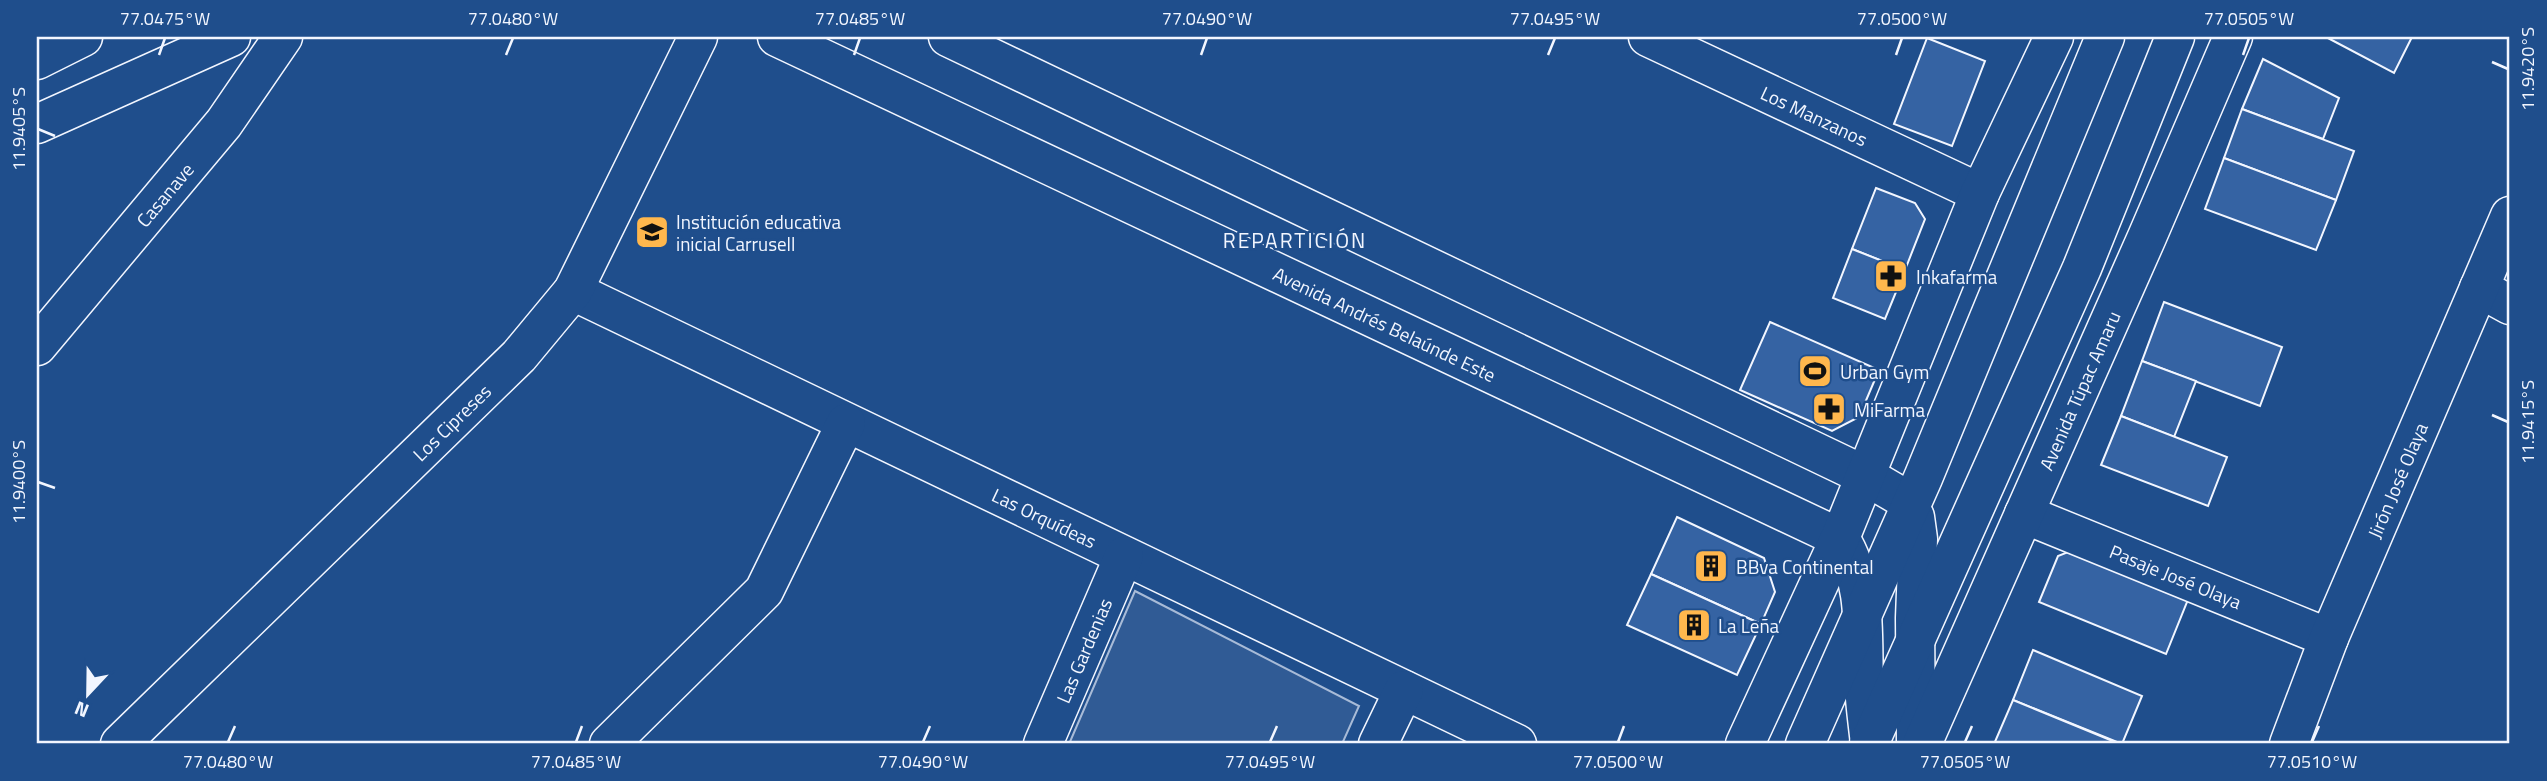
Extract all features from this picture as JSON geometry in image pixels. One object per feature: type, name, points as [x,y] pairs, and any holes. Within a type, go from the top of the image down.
[{"type":"main road","points":[[37,60],[83,37]]},
{"type":"main road","points":[[37,124],[230,37]]},
{"type":"main road","name":"Casanave","points":[[37,346],[223,123],[283,37]]},
{"type":"main road","name":"Los Cipreses","points":[[120,744],[519,356],[573,291],[698,37]]},
{"type":"main road","name":"Avenida Andrés Belaúnde Este","points":[[777,37],[1840,538]]},
{"type":"main road","points":[[948,37],[1864,475],[1905,499],[1914,517],[1918,539],[1916,744]]},
{"type":"main road","points":[[1745,744],[1840,538],[1980,192],[2054,37]]},
{"type":"main road","points":[[1805,744],[1910,508],[2105,37]]},
{"type":"main road","points":[[1870,744],[2082,268],[2175,37]]},
{"type":"main road","name":"Avenida Túpac Amaru","points":[[1922,744],[2233,37]]},
{"type":"main road","name":"Los Manzanos","points":[[1657,39],[1980,192]]},
{"type":"main road","name":"Jirón José Olaya","points":[[2289,744],[2329,638],[2495,297],[2510,216]]},
{"type":"main road","name":"Las Orquídeas","points":[[573,291],[1517,744]]},
{"type":"main road","points":[[609,744],[764,591],[846,423]]},
{"type":"main road","name":"Pasaje José Olaya","points":[[2024,514],[2329,638]]},
{"type":"main road","points":[[1840,538],[1853,559],[1863,616],[1864,687],[1870,744]]},
{"type":"main road","name":"Las Gardenias","points":[[1042,744],[1124,555]]},
{"type":"main road","points":[[1378,744],[1404,690]]},
{"type":"shaded area","points":[[1135,591],[1359,706],[1342,744],[1069,744]]},
{"type":"building","points":[[2326,37],[2412,37],[2394,73]]},
{"type":"building","points":[[1927,38],[1985,61],[1952,146],[1894,124]]},
{"type":"building","points":[[2263,59],[2339,98],[2323,139],[2242,109]]},
{"type":"building","points":[[2242,109],[2354,151],[2336,200],[2224,158]]},
{"type":"building","points":[[2224,158],[2336,200],[2316,250],[2205,209]]},
{"type":"building","points":[[1876,188],[1915,203],[1925,219],[1905,270],[1852,249]]},
{"type":"building","points":[[1852,249],[1905,270],[1885,319],[1833,298]]},
{"type":"building","points":[[2164,302],[2282,347],[2260,406],[2142,361]]},
{"type":"building","points":[[1770,322],[1879,370],[1859,417],[1832,431],[1740,390]]},
{"type":"building","points":[[2142,361],[2196,381],[2174,437],[2121,416]]},
{"type":"building","points":[[2121,416],[2227,457],[2208,506],[2101,465]]},
{"type":"building","name":"BBva Continental","points":[[1677,517],[1764,558],[1775,592],[1761,624],[1651,574]]},
{"type":"building","points":[[2073,550],[2189,597],[2166,654],[2039,602],[2058,556]]},
{"type":"building","name":"La Leña","points":[[1651,574],[1761,624],[1737,675],[1627,625]]},
{"type":"building","points":[[2033,650],[2142,696],[2122,744],[2013,700]]},
{"type":"building","points":[[2013,700],[2120,744],[1994,744]]},
{"type":"place","name":"Institución educativa inicial Carrusell","points":[[652,232]]},
{"type":"place","name":"Inkafarma","points":[[1891,276]]},
{"type":"place","name":"Urban Gym","points":[[1815,371]]},
{"type":"place","name":"MiFarma","points":[[1829,409]]},
{"type":"place","name":"BBva Continental","points":[[1711,566]]},
{"type":"place","name":"La Leña","points":[[1694,625]]},
{"type":"district","name":"REPARTICIÓN","points":[[1295,240]]}]
